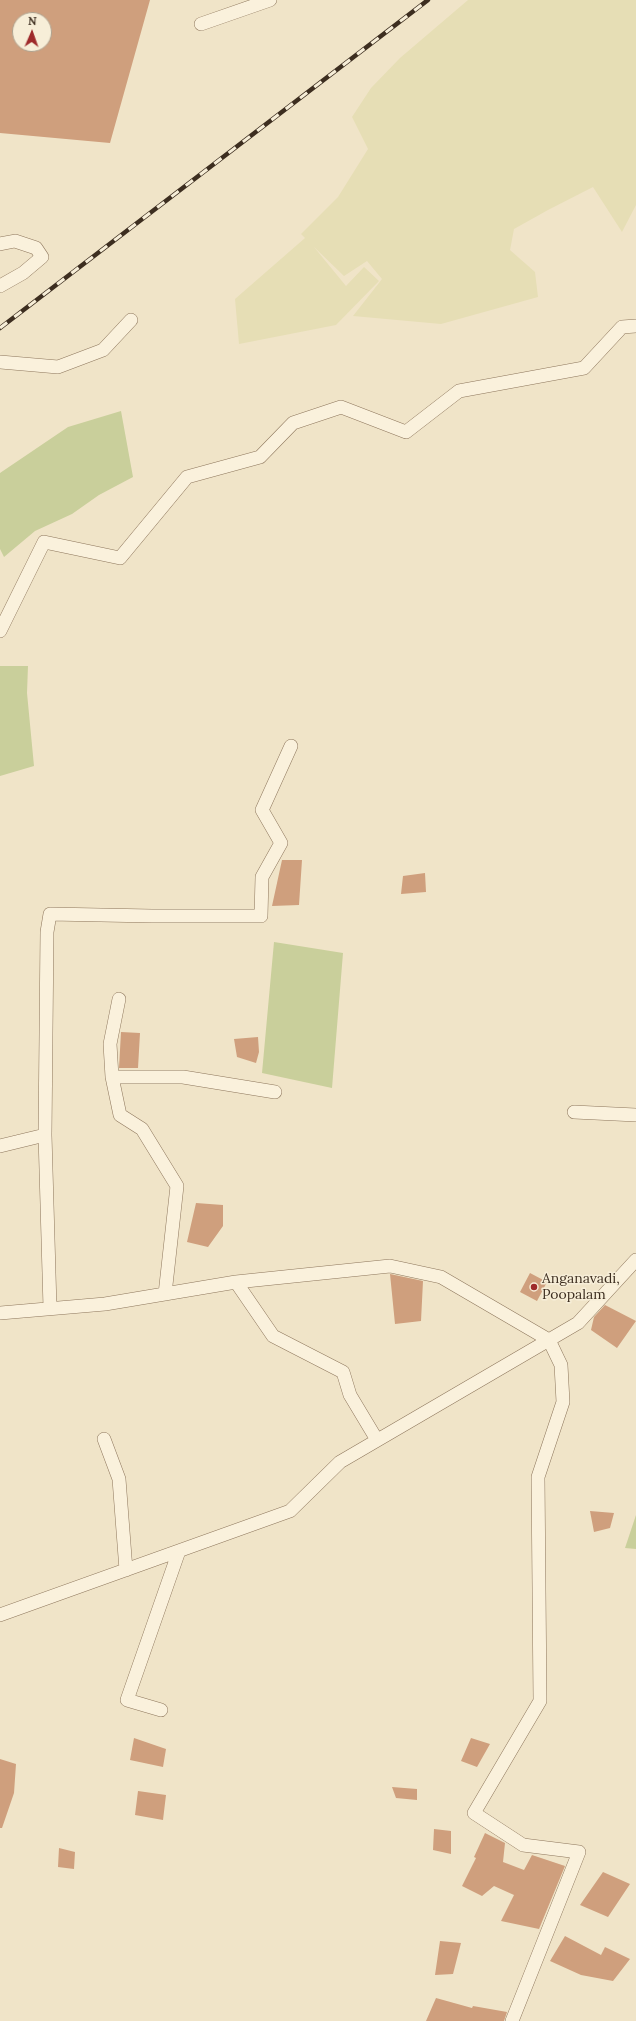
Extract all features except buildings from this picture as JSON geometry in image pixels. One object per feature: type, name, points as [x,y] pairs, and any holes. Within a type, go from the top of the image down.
[{"type":"street","points":[[202,24],[270,0]]},
{"type":"street","points":[[0,244],[15,241],[36,248],[42,257],[23,273],[0,286]]},
{"type":"street","points":[[0,362],[58,367],[103,350],[131,320]]},
{"type":"street","points":[[0,632],[44,542],[120,558],[188,477],[260,457],[293,423],[341,407],[406,432],[459,391],[584,368],[622,328],[636,326]]},
{"type":"street","points":[[50,1308],[45,1135],[47,932],[50,914],[261,916],[262,877],[281,843],[262,810],[291,746]]},
{"type":"street","points":[[119,999],[110,1044],[112,1077],[120,1115],[142,1129],[177,1186],[165,1294]]},
{"type":"street","points":[[112,1077],[183,1077],[274,1092]]},
{"type":"street","points":[[574,1112],[636,1115]]},
{"type":"street","points":[[0,1146],[45,1135]]},
{"type":"street","points":[[0,1615],[290,1511],[340,1462],[578,1323],[636,1260]]},
{"type":"street","points":[[0,1313],[105,1304],[236,1282],[390,1266],[441,1277],[549,1340],[561,1365],[563,1402],[538,1477],[540,1702],[474,1813],[523,1845],[579,1852],[512,2021]]},
{"type":"street","points":[[236,1282],[273,1336],[344,1372],[350,1395],[377,1440]]},
{"type":"street","points":[[104,1439],[119,1479],[126,1570]]},
{"type":"street","points":[[160,1710],[127,1700],[179,1551]]},
{"type":"shaded area","points":[[468,0],[636,0],[636,205],[622,232],[593,187],[514,229],[510,250],[535,272],[538,297],[441,324],[353,316],[382,279],[367,261],[344,276],[314,247],[346,286],[364,267],[379,281],[336,325],[239,344],[235,299],[305,238],[301,234],[338,197],[368,149],[352,117],[371,88],[400,58]]},
{"type":"green space","points":[[121,411],[133,477],[99,495],[72,514],[35,531],[4,557],[0,549],[0,473],[68,427]]},
{"type":"green space","points":[[0,666],[28,666],[27,693],[34,766],[0,776]]},
{"type":"green space","points":[[274,942],[343,953],[332,1088],[262,1073]]},
{"type":"green space","points":[[636,1515],[636,1549],[625,1548]]},
{"type":"railway","points":[[0,328],[428,0]]},
{"type":"place","name":"Anganavadi, Poopalam","points":[[534,1287]]}]
